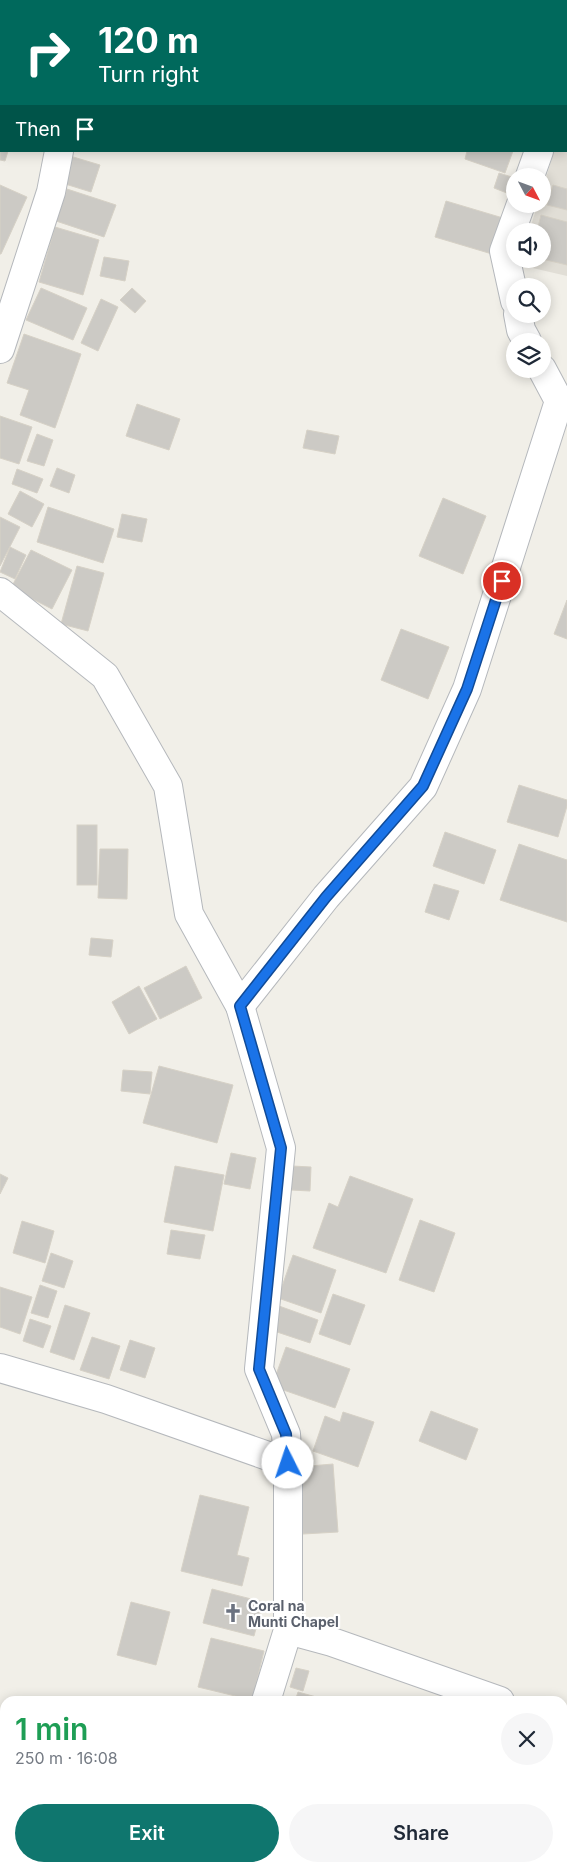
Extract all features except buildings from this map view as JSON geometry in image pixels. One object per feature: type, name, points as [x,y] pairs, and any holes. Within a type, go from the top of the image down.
[{"type":"street","points":[[0,349],[51,192],[59,152]]},
{"type":"street","points":[[533,168],[539,152]]},
{"type":"street","points":[[510,278],[504,251],[518,213]]},
{"type":"street","points":[[240,1006],[326,897],[423,786],[467,689],[563,402],[548,378]]},
{"type":"street","points":[[0,592],[105,676],[168,786],[189,914],[240,1006],[281,1148],[259,1369],[286,1434],[288,1463],[288,1630],[268,1696]]},
{"type":"street","points":[[0,1368],[106,1399],[288,1463]]},
{"type":"street","points":[[288,1630],[332,1642],[486,1696]]},
{"type":"shaded area","points":[[554,152],[567,152],[567,276],[533,268],[551,268],[551,223],[532,223],[535,213],[551,213],[551,168],[549,168]]},
{"type":"place","name":"Coral na Munti Chapel","points":[[233,1613]]},
{"type":"route","points":[[288,1463],[286,1434],[259,1369],[281,1148],[240,1006],[326,897],[423,786],[467,689],[502,581]]}]
